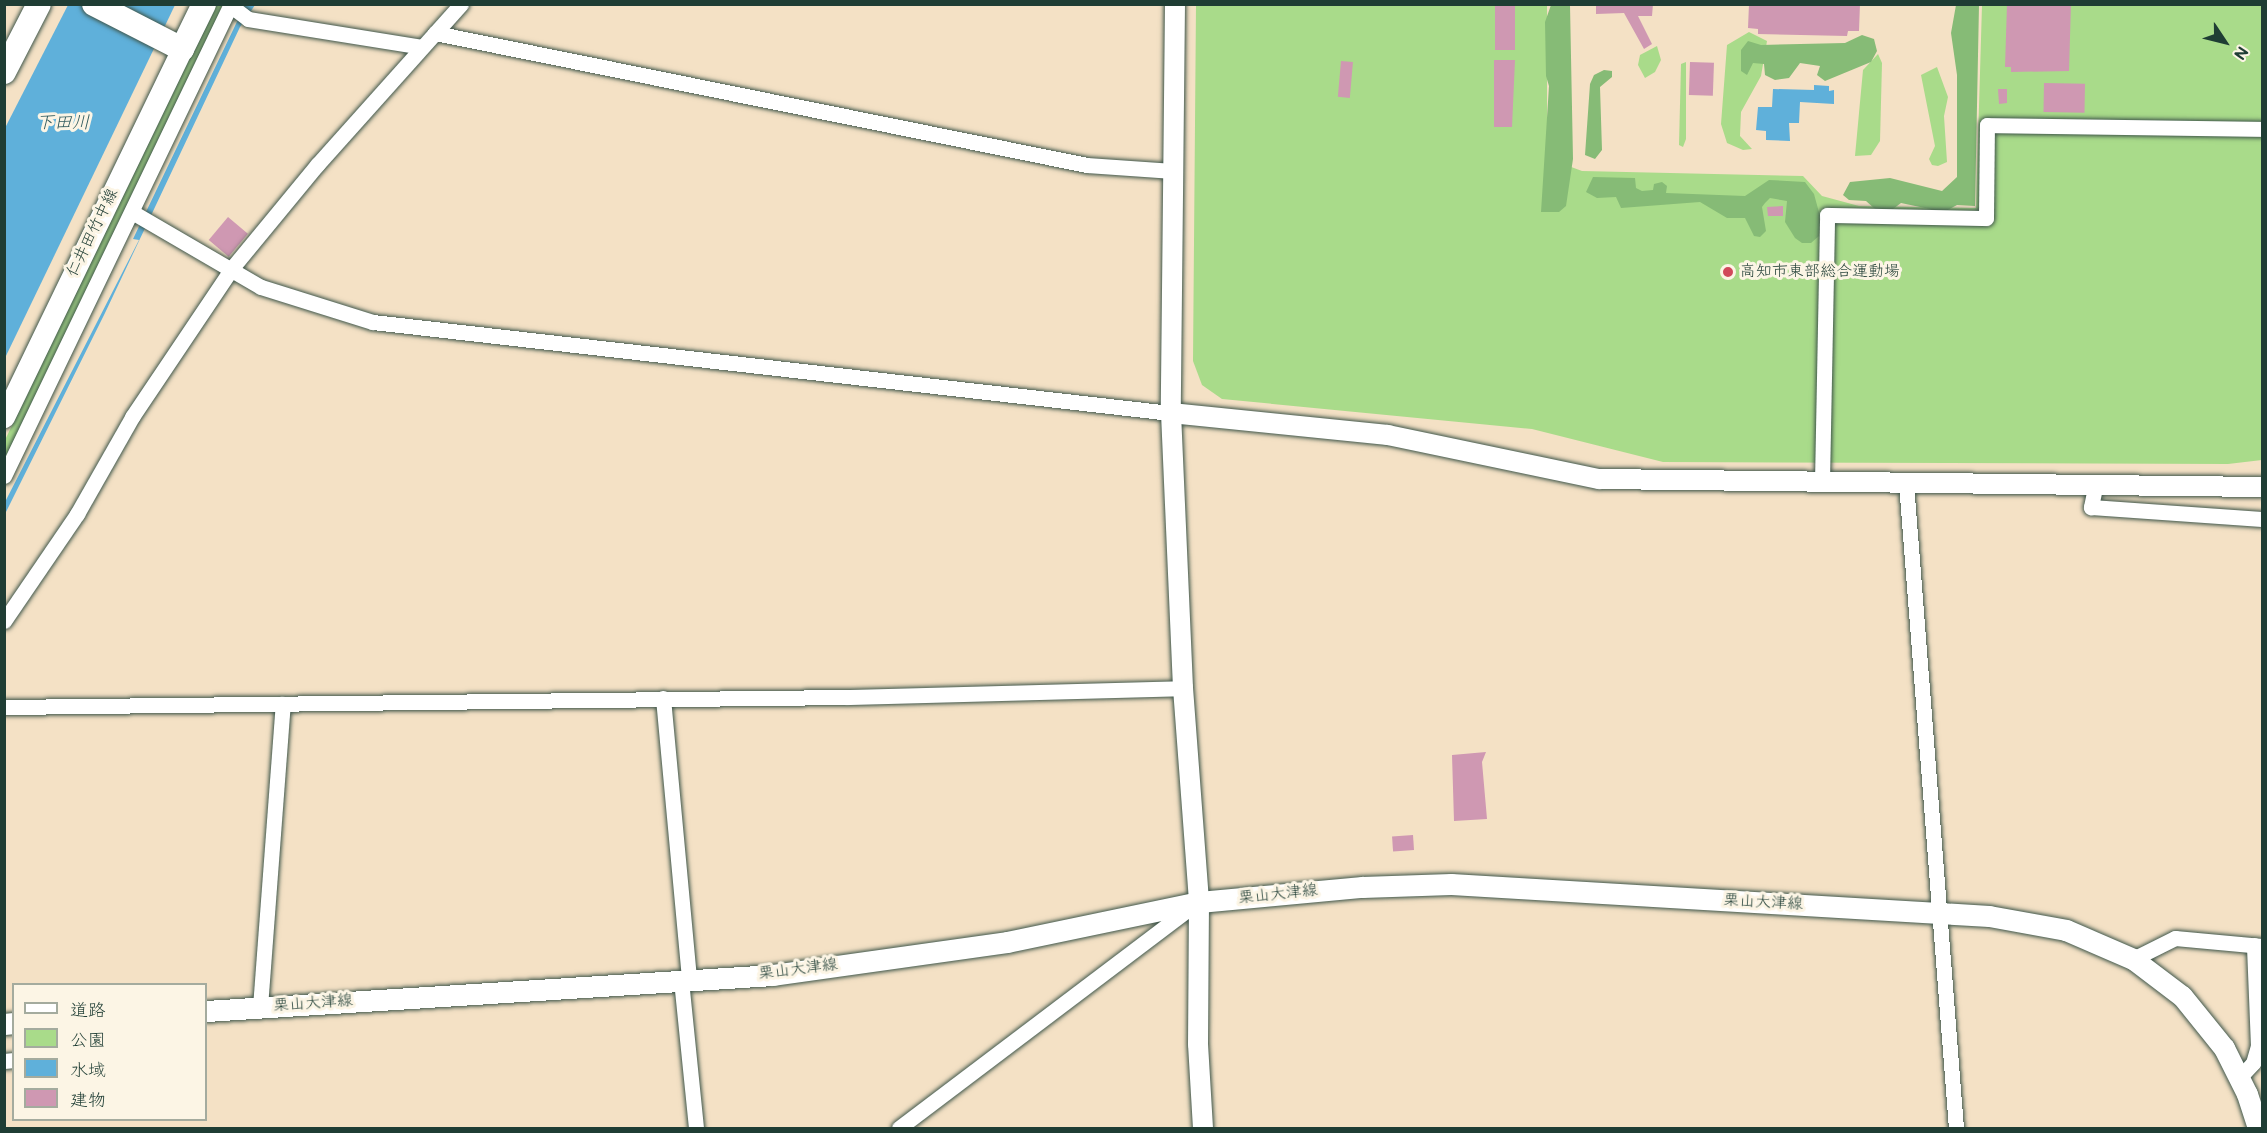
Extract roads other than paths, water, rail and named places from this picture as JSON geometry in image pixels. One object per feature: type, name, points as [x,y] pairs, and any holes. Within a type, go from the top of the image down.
[{"type":"main road","points":[[4,72],[39,4]]},
{"type":"main road","points":[[94,4],[177,47],[204,4]]},
{"type":"main road","name":"仁井田竹中線","points":[[4,417],[177,47]]},
{"type":"main road","name":"栗山大津線","points":[[207,1011],[772,975],[1007,942],[1199,902],[1362,887],[1451,884],[1989,916],[2066,930],[2133,959],[2182,996],[2224,1048],[2239,1078],[2258,1128]]},
{"type":"street","points":[[4,621],[77,514],[132,417],[232,268],[317,165],[461,4]]},
{"type":"street","points":[[1174,4],[1171,413],[1183,688],[1199,902],[1198,1044],[1203,1128]]},
{"type":"street","points":[[4,476],[231,5],[248,19],[422,47]]},
{"type":"street","points":[[435,33],[1087,165],[1173,171]]},
{"type":"street","points":[[1822,482],[1827,215],[1986,218],[1988,125],[2262,129]]},
{"type":"street","points":[[132,212],[232,268],[261,287],[373,322],[1171,413],[1388,435],[1599,479],[2096,483],[2262,487]]},
{"type":"street","points":[[1906,483],[1956,1128]]},
{"type":"street","points":[[2096,483],[2091,507],[2262,519]]},
{"type":"street","points":[[4,707],[1183,688]]},
{"type":"street","points":[[663,698],[696,1128]]},
{"type":"street","points":[[260,1007],[283,704]]},
{"type":"street","points":[[899,1128],[1199,902]]},
{"type":"street","points":[[2133,959],[2175,938],[2258,945],[2258,1046],[2253,1063],[2239,1078]]},
{"type":"water","name":"下田川","points":[[68,5],[175,5],[5,358],[5,128]]},
{"type":"water","points":[[245,5],[255,5],[240,27],[105,313],[5,514],[5,502],[139,240],[133,239]]},
{"type":"water","points":[[1814,85],[1829,86],[1829,91],[1834,90],[1834,104],[1800,102],[1799,123],[1789,123],[1790,141],[1766,140],[1766,131],[1756,130],[1758,107],[1772,107],[1773,89],[1814,90]]},
{"type":"place","name":"高知市東部総合運動場","points":[[1728,272]]}]
